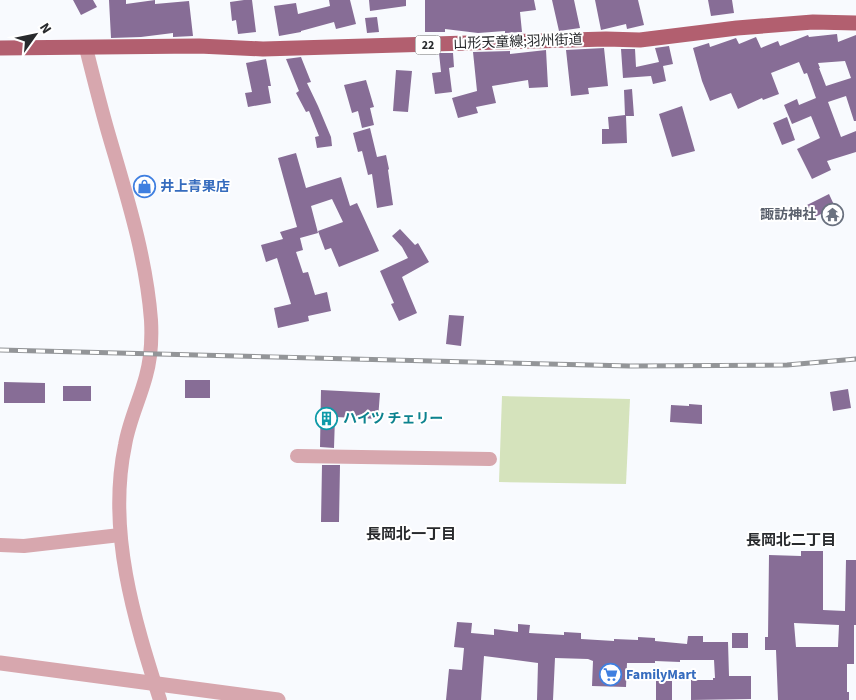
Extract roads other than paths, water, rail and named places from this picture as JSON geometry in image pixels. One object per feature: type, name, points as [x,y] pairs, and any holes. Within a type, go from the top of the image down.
[{"type":"main road","name":"山形天童線;羽州街道","points":[[0,48],[199,46],[263,49],[606,39],[640,40],[785,24],[813,22],[856,23]]},
{"type":"street","points":[[86,48],[108,131],[131,206],[141,251],[151,321],[147,374],[125,444],[118,490],[120,535],[136,626],[160,700]]},
{"type":"street","points":[[296,456],[490,459]]},
{"type":"street","points":[[0,545],[24,546],[120,535]]},
{"type":"street","points":[[0,663],[278,700]]},
{"type":"railway","points":[[0,350],[630,366],[787,365],[856,359]]},
{"type":"place","name":"井上青果店","points":[[144,187]]},
{"type":"place","name":"諏訪神社","points":[[832,215]]},
{"type":"place","name":"ハイツ チェリー","points":[[327,419]]},
{"type":"place","name":"FamilyMart","points":[[610,675]]},
{"type":"district","name":"長岡北一丁目","points":[[411,534]]},
{"type":"district","name":"長岡北二丁目","points":[[791,540]]}]
